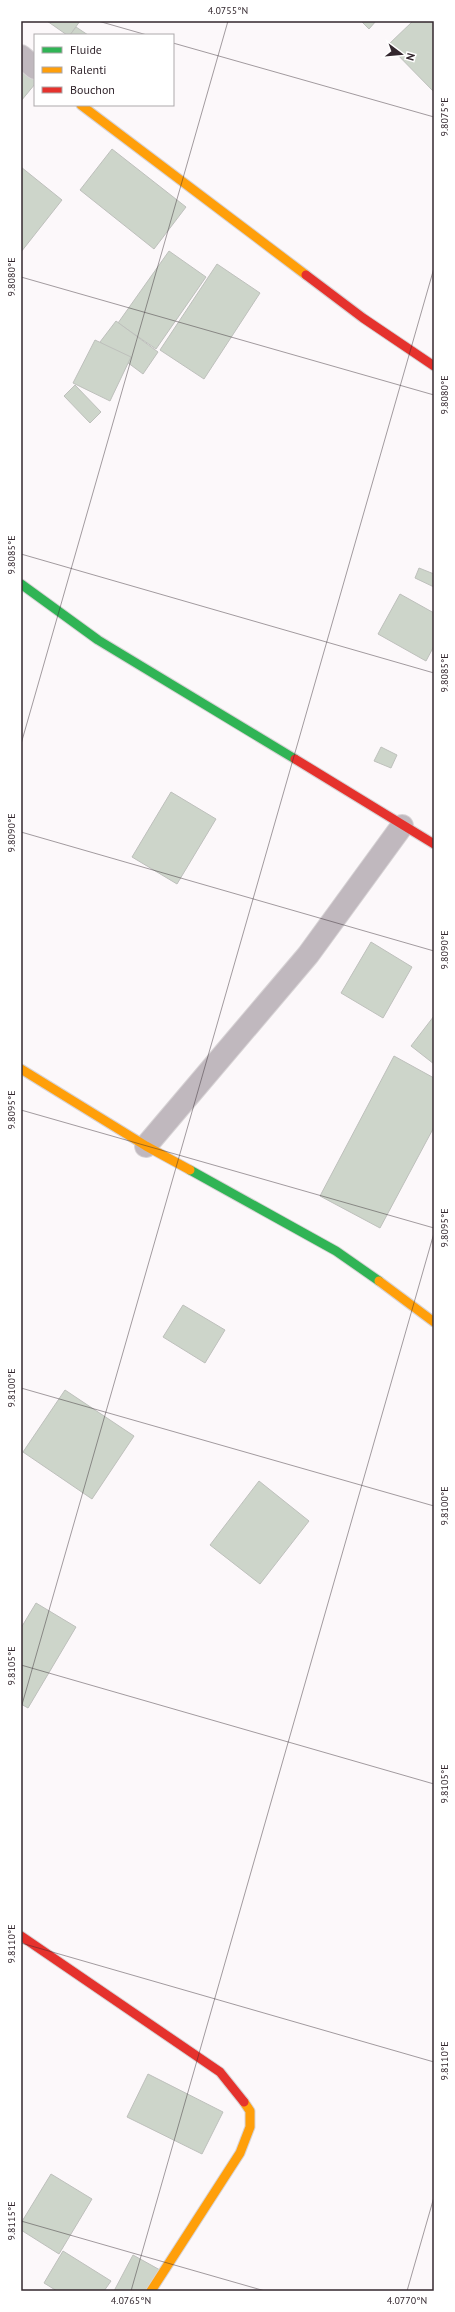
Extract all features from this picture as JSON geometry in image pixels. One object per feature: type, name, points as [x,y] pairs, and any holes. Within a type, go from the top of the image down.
[{"type":"street","points":[[21,56],[34,67]]},
{"type":"street","points":[[82,106],[363,318],[434,366]]},
{"type":"street","points":[[21,584],[98,640],[402,826],[434,844]]},
{"type":"street","points":[[146,1146],[308,955],[402,826]]},
{"type":"street","points":[[21,1069],[146,1146],[336,1251],[369,1273],[434,1322]]},
{"type":"street","points":[[21,1936],[220,2072],[239,2093],[250,2111],[250,2126],[240,2153],[177,2248],[151,2291]]},
{"type":"building","points":[[47,21],[80,21],[71,34],[66,34]]},
{"type":"building","points":[[361,21],[376,21],[369,29]]},
{"type":"building","points":[[413,21],[434,21],[434,92],[388,45]]},
{"type":"building","points":[[76,27],[86,34],[71,34]]},
{"type":"building","points":[[21,63],[34,74],[34,85],[21,101]]},
{"type":"building","points":[[112,149],[186,207],[154,249],[80,190]]},
{"type":"building","points":[[21,167],[62,200],[21,252]]},
{"type":"building","points":[[169,251],[206,277],[156,349],[118,323]]},
{"type":"building","points":[[217,264],[260,293],[204,379],[160,350]]},
{"type":"building","points":[[116,321],[158,352],[143,374],[100,342]]},
{"type":"building","points":[[95,340],[131,357],[110,401],[73,383]]},
{"type":"building","points":[[75,385],[101,412],[90,423],[64,396]]},
{"type":"building","points":[[419,568],[434,574],[434,587],[415,578]]},
{"type":"building","points":[[400,594],[434,613],[434,646],[426,661],[378,634]]},
{"type":"building","points":[[381,747],[397,755],[391,768],[374,761]]},
{"type":"building","points":[[171,792],[216,819],[177,884],[132,857]]},
{"type":"building","points":[[371,942],[412,967],[383,1018],[341,993]]},
{"type":"building","points":[[434,1016],[434,1064],[411,1046]]},
{"type":"building","points":[[394,1056],[434,1078],[434,1127],[380,1228],[320,1196]]},
{"type":"building","points":[[183,1305],[225,1330],[205,1363],[163,1337]]},
{"type":"building","points":[[65,1390],[134,1436],[92,1499],[23,1452]]},
{"type":"building","points":[[259,1481],[309,1521],[260,1584],[210,1545]]},
{"type":"building","points":[[36,1603],[76,1627],[28,1708],[21,1704],[21,1628]]},
{"type":"building","points":[[148,2074],[223,2112],[202,2154],[127,2117]]},
{"type":"building","points":[[51,2174],[92,2199],[59,2254],[21,2230],[21,2223]]},
{"type":"building","points":[[63,2251],[111,2281],[104,2291],[57,2291],[44,2283]]},
{"type":"building","points":[[133,2255],[160,2270],[149,2291],[114,2291]]},
{"type":"traffic: fast","points":[[21,584],[98,640],[295,759]]},
{"type":"traffic: fast","points":[[190,1170],[336,1251],[379,1281]]},
{"type":"traffic: slow","points":[[82,106],[306,275]]},
{"type":"traffic: slow","points":[[21,1069],[146,1146],[190,1170]]},
{"type":"traffic: slow","points":[[379,1281],[434,1322]]},
{"type":"traffic: slow","points":[[151,2291],[240,2153],[250,2127],[250,2111],[244,2102]]},
{"type":"traffic: jam","points":[[306,275],[363,318],[434,366]]},
{"type":"traffic: jam","points":[[295,759],[434,844]]},
{"type":"traffic: jam","points":[[21,1936],[220,2072],[244,2102]]}]
